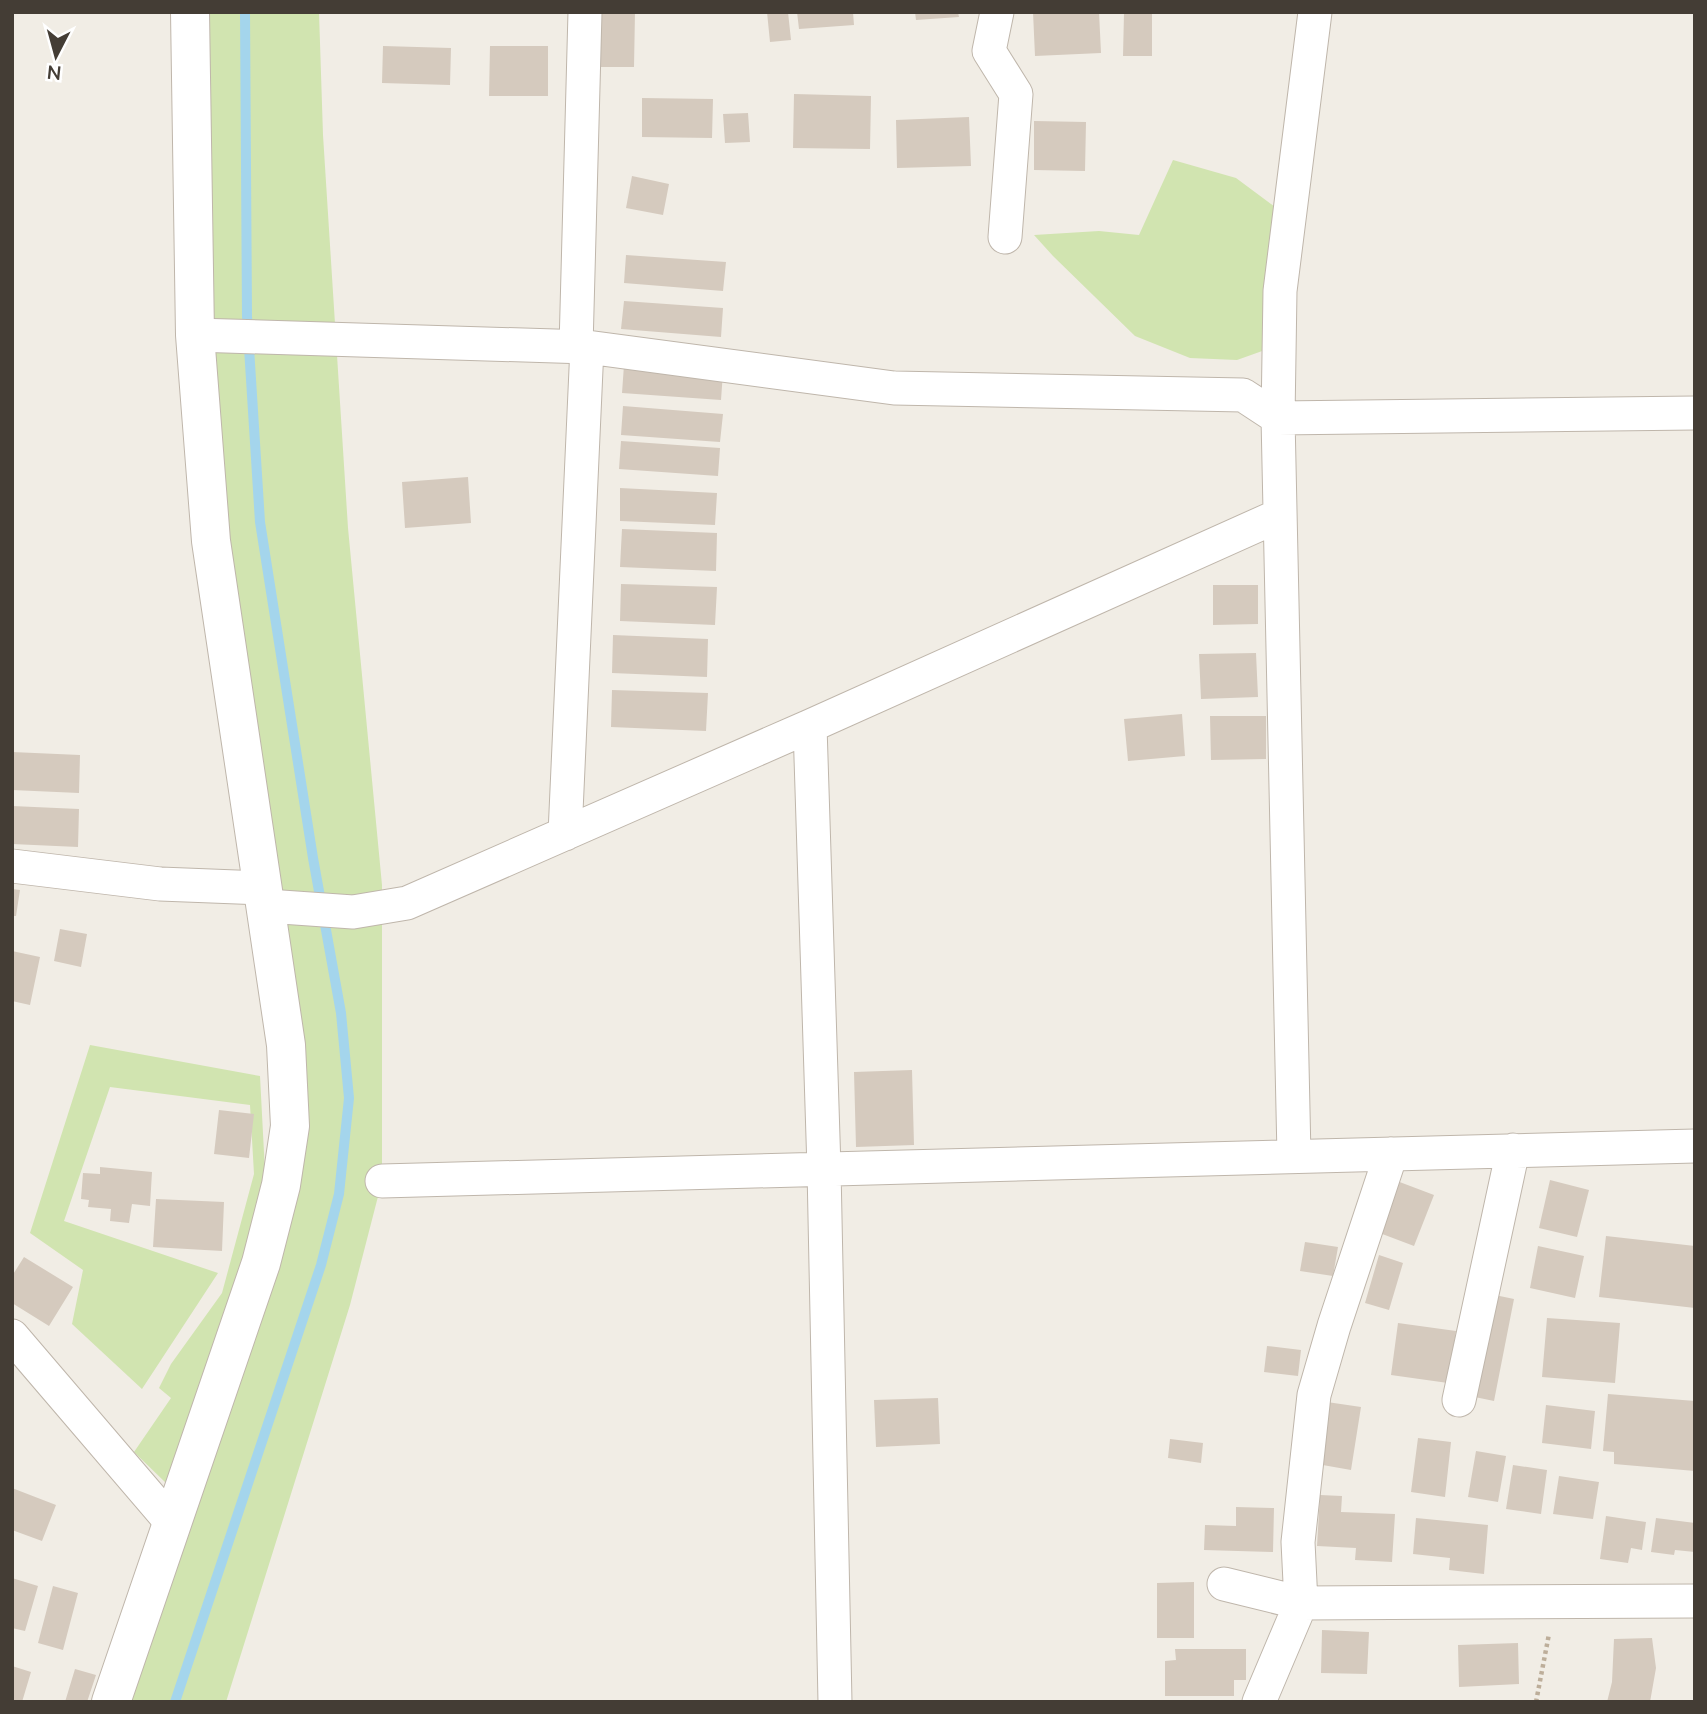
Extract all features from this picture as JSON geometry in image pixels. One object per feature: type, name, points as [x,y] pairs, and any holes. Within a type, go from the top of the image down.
[{"type":"street","points":[[111,1702],[261,1263],[285,1161],[290,1126],[286,1045],[211,541],[207,335],[190,12]]},
{"type":"street","points":[[565,834],[581,347],[586,12]]},
{"type":"street","points":[[998,12],[989,51],[1016,94],[1005,237]]},
{"type":"street","points":[[1294,1156],[1278,418],[1280,291],[1315,12]]},
{"type":"street","points":[[207,335],[581,347],[894,388],[1243,395],[1278,418],[1695,413]]},
{"type":"street","points":[[12,866],[265,897],[353,912],[407,903],[1280,515]]},
{"type":"street","points":[[810,726],[824,1169],[835,1702]]},
{"type":"street","points":[[382,1181],[1695,1146]]},
{"type":"street","points":[[1459,1399],[1513,1150]]},
{"type":"street","points":[[1259,1702],[1301,1603],[1298,1542],[1314,1395],[1391,1154]]},
{"type":"street","points":[[12,1336],[173,1522]]},
{"type":"street","points":[[1224,1584],[1301,1603],[1695,1601]]},
{"type":"path","points":[[1536,1702],[1555,1603]]},
{"type":"green space","points":[[195,12],[319,12],[323,135],[348,528],[382,885],[382,1181],[350,1305],[226,1702],[112,1702],[167,1484],[134,1452],[171,1398],[159,1388],[171,1364],[222,1293],[254,1174],[250,1105],[110,1087],[64,1221],[218,1273],[142,1389],[72,1324],[83,1270],[30,1233],[90,1045],[260,1076],[265,1172],[289,1109],[215,432]]},
{"type":"green space","points":[[1173,160],[1236,178],[1290,218],[1279,345],[1237,360],[1190,358],[1135,336],[1034,235],[1099,231],[1139,235]]},
{"type":"building","points":[[599,12],[635,12],[634,67],[598,67]]},
{"type":"building","points":[[767,12],[788,12],[791,40],[770,42]]},
{"type":"building","points":[[797,12],[853,12],[854,25],[799,29]]},
{"type":"building","points":[[915,12],[958,12],[959,17],[916,20]]},
{"type":"building","points":[[1033,12],[1099,12],[1101,53],[1035,56]]},
{"type":"building","points":[[1124,13],[1152,13],[1152,56],[1123,56]]},
{"type":"building","points":[[383,46],[451,48],[450,85],[382,83]]},
{"type":"building","points":[[490,46],[548,46],[548,96],[489,96]]},
{"type":"building","points":[[794,94],[871,96],[870,149],[793,148]]},
{"type":"building","points":[[642,98],[713,99],[712,138],[642,137]]},
{"type":"building","points":[[748,113],[750,142],[725,143],[723,114]]},
{"type":"building","points":[[969,117],[971,166],[897,168],[896,120]]},
{"type":"building","points":[[1034,121],[1086,122],[1085,171],[1034,170]]},
{"type":"building","points":[[632,176],[669,184],[663,215],[626,208]]},
{"type":"building","points":[[626,255],[726,262],[723,291],[624,283]]},
{"type":"building","points":[[624,301],[723,308],[721,337],[621,329]]},
{"type":"building","points":[[624,365],[723,372],[721,400],[622,393]]},
{"type":"building","points":[[623,406],[723,414],[720,442],[621,435]]},
{"type":"building","points":[[621,441],[720,448],[718,476],[619,469]]},
{"type":"building","points":[[468,477],[471,523],[405,528],[402,482]]},
{"type":"building","points":[[620,488],[717,493],[715,525],[620,521]]},
{"type":"building","points":[[622,529],[717,533],[716,571],[620,567]]},
{"type":"building","points":[[621,584],[717,587],[715,625],[620,621]]},
{"type":"building","points":[[1213,585],[1258,585],[1258,624],[1213,625]]},
{"type":"building","points":[[613,635],[708,639],[707,677],[612,673]]},
{"type":"building","points":[[1256,653],[1258,697],[1201,699],[1199,654]]},
{"type":"building","points":[[612,690],[708,693],[706,731],[611,727]]},
{"type":"building","points":[[1182,714],[1185,756],[1128,761],[1124,719]]},
{"type":"building","points":[[1210,716],[1266,716],[1266,759],[1211,760]]},
{"type":"building","points":[[12,752],[80,755],[79,793],[12,790]]},
{"type":"building","points":[[12,806],[79,809],[78,847],[12,844]]},
{"type":"building","points":[[12,889],[20,890],[16,916],[12,916]]},
{"type":"building","points":[[60,929],[87,934],[81,967],[54,961]]},
{"type":"building","points":[[12,951],[40,957],[30,1005],[12,1001]]},
{"type":"building","points":[[912,1070],[914,1145],[856,1147],[854,1072]]},
{"type":"building","points":[[219,1110],[254,1114],[249,1158],[214,1154]]},
{"type":"building","points":[[100,1167],[152,1172],[150,1206],[132,1204],[129,1223],[110,1221],[111,1209],[88,1207],[89,1200],[81,1199],[83,1173],[100,1174]]},
{"type":"building","points":[[1550,1180],[1589,1190],[1577,1237],[1539,1228]]},
{"type":"building","points":[[1397,1181],[1434,1195],[1414,1246],[1377,1232]]},
{"type":"building","points":[[156,1199],[224,1202],[222,1251],[153,1247]]},
{"type":"building","points":[[1606,1236],[1695,1246],[1695,1308],[1599,1297]]},
{"type":"building","points":[[1305,1242],[1338,1247],[1333,1276],[1300,1271]]},
{"type":"building","points":[[1538,1246],[1584,1256],[1575,1298],[1530,1288]]},
{"type":"building","points":[[1379,1255],[1403,1263],[1389,1310],[1365,1303]]},
{"type":"building","points":[[24,1257],[73,1287],[49,1326],[12,1303],[12,1276]]},
{"type":"building","points":[[1490,1294],[1514,1299],[1494,1401],[1470,1396]]},
{"type":"building","points":[[1547,1318],[1620,1323],[1615,1383],[1542,1377]]},
{"type":"building","points":[[1398,1323],[1456,1331],[1448,1383],[1391,1375]]},
{"type":"building","points":[[1267,1346],[1301,1350],[1298,1376],[1264,1372]]},
{"type":"building","points":[[1608,1394],[1695,1401],[1695,1471],[1614,1464],[1614,1452],[1603,1451]]},
{"type":"building","points":[[938,1398],[940,1444],[876,1447],[874,1400]]},
{"type":"building","points":[[1327,1402],[1361,1407],[1351,1470],[1317,1464]]},
{"type":"building","points":[[1546,1405],[1595,1411],[1591,1449],[1542,1443]]},
{"type":"building","points":[[1418,1438],[1451,1442],[1445,1497],[1411,1492]]},
{"type":"building","points":[[1170,1439],[1203,1443],[1201,1463],[1168,1458]]},
{"type":"building","points":[[1476,1451],[1506,1456],[1498,1502],[1468,1497]]},
{"type":"building","points":[[1513,1465],[1547,1470],[1541,1514],[1506,1509]]},
{"type":"building","points":[[1559,1476],[1599,1482],[1593,1519],[1553,1514]]},
{"type":"building","points":[[12,1488],[56,1505],[42,1541],[12,1530]]},
{"type":"building","points":[[1320,1495],[1342,1496],[1341,1512],[1395,1514],[1392,1562],[1355,1560],[1356,1548],[1317,1546]]},
{"type":"building","points":[[1236,1507],[1274,1508],[1273,1552],[1204,1550],[1205,1525],[1236,1526]]},
{"type":"building","points":[[1606,1516],[1646,1522],[1642,1550],[1631,1548],[1628,1563],[1600,1559]]},
{"type":"building","points":[[1416,1518],[1488,1525],[1484,1574],[1449,1570],[1450,1558],[1413,1554]]},
{"type":"building","points":[[1656,1518],[1695,1523],[1695,1552],[1675,1550],[1674,1555],[1651,1552]]},
{"type":"building","points":[[12,1578],[38,1586],[25,1631],[12,1628]]},
{"type":"building","points":[[1194,1582],[1194,1638],[1157,1638],[1157,1583]]},
{"type":"building","points":[[53,1586],[78,1593],[63,1650],[38,1643]]},
{"type":"building","points":[[1322,1630],[1369,1632],[1367,1674],[1321,1673]]},
{"type":"building","points":[[1652,1638],[1656,1668],[1650,1702],[1607,1702],[1612,1682],[1614,1639]]},
{"type":"building","points":[[1518,1643],[1519,1684],[1459,1687],[1458,1645]]},
{"type":"building","points":[[1175,1649],[1246,1649],[1246,1680],[1234,1680],[1234,1696],[1165,1696],[1165,1661],[1176,1660]]},
{"type":"building","points":[[12,1666],[31,1672],[22,1702],[12,1702]]},
{"type":"building","points":[[75,1669],[96,1675],[87,1702],[65,1702]]},
{"type":"waterway","points":[[175,1702],[321,1265],[339,1194],[349,1098],[341,1013],[313,858],[260,522],[247,316],[245,12]]}]
